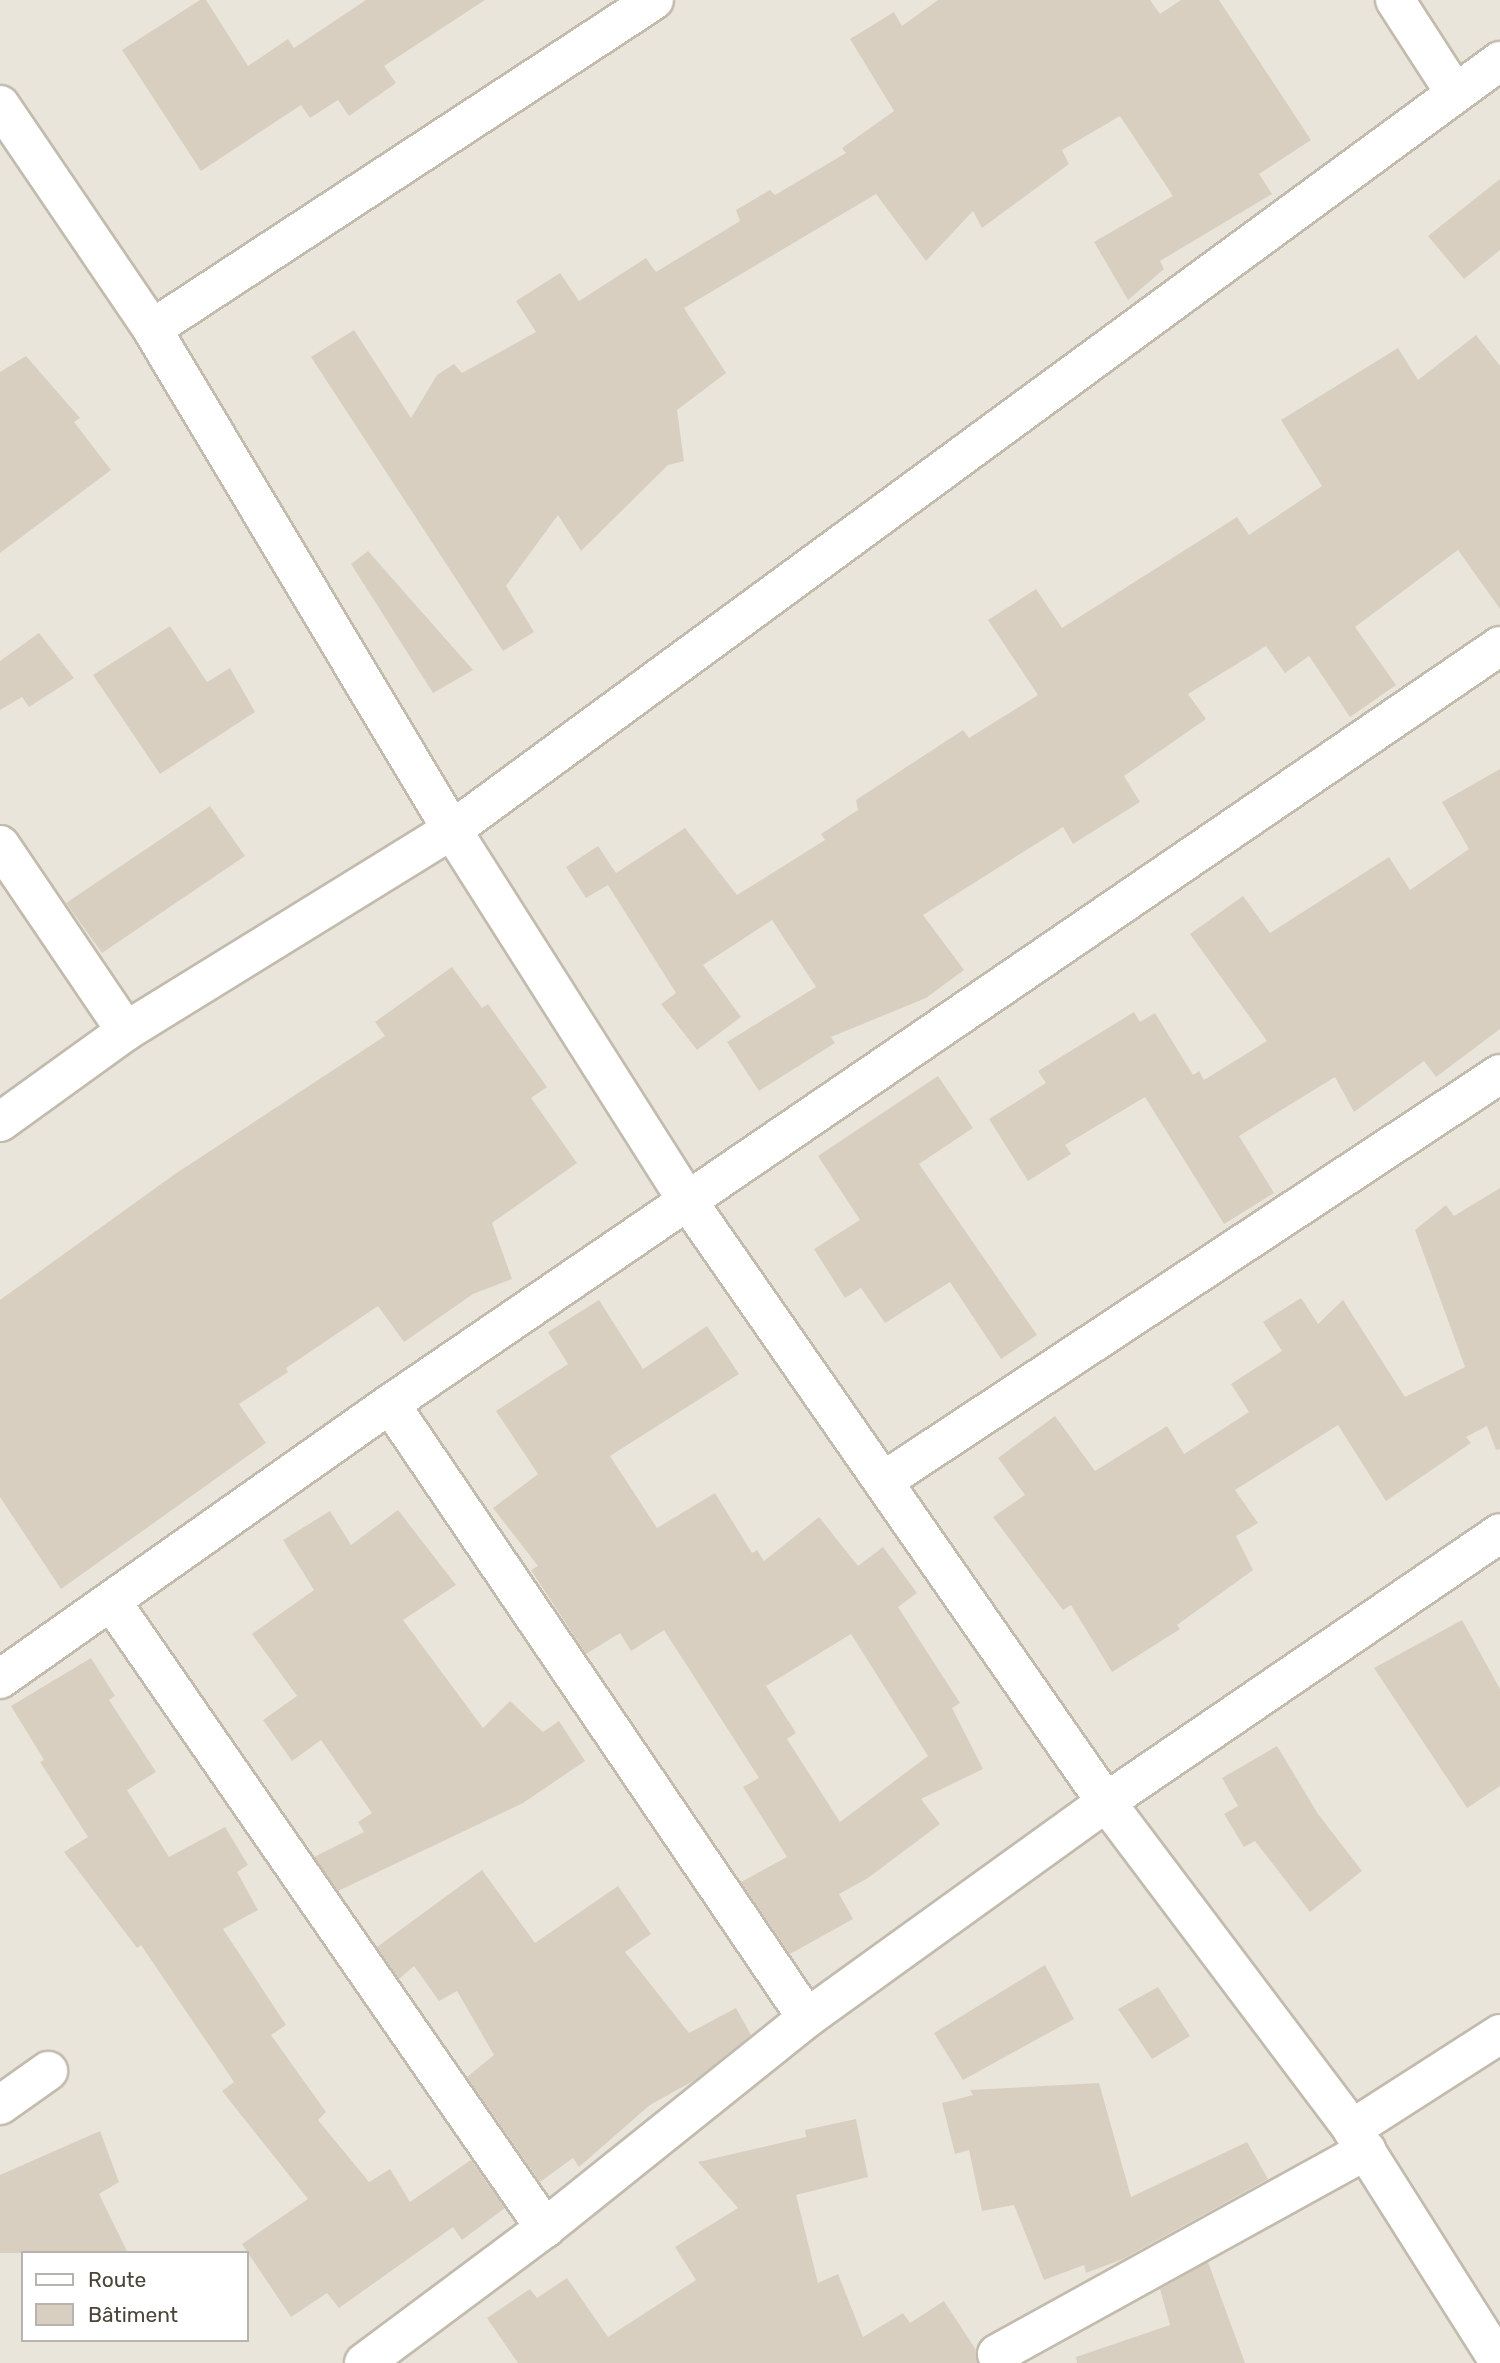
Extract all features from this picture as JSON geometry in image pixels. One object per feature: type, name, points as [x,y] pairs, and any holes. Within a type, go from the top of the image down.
[{"type":"street","points":[[152,330],[603,14],[654,0]]},
{"type":"street","points":[[1395,0],[1454,93]]},
{"type":"street","points":[[0,1122],[126,1031],[452,830],[1500,61]]},
{"type":"street","points":[[0,105],[152,330],[452,830],[689,1203],[885,1480],[1106,1802],[1359,2139],[1500,2363]]},
{"type":"street","points":[[0,1679],[390,1404],[689,1203],[1500,646]]},
{"type":"street","points":[[0,845],[126,1031]]},
{"type":"street","points":[[885,1480],[1500,1073]]},
{"type":"street","points":[[390,1404],[807,2018]]},
{"type":"street","points":[[364,2363],[545,2228],[807,2018],[1106,1802],[1500,1533]]},
{"type":"street","points":[[111,1601],[545,2228]]},
{"type":"street","points":[[1002,2363],[997,2354],[1359,2139],[1500,2034]]},
{"type":"street","points":[[0,2105],[48,2071]]},
{"type":"shaded area","points":[[0,0],[1500,0],[1500,2363],[0,2363]]},
{"type":"building","points":[[200,0],[206,0],[248,66],[288,39],[294,48],[366,0],[485,0],[384,66],[396,83],[349,116],[338,100],[310,118],[301,105],[201,171],[122,50]]},
{"type":"building","points":[[938,0],[1150,0],[1160,14],[1181,0],[1219,0],[1311,140],[1259,174],[1272,194],[1160,261],[1164,269],[1128,300],[1094,242],[1173,196],[1120,116],[1062,150],[1069,164],[982,228],[973,211],[926,261],[876,194],[684,308],[726,373],[677,410],[684,461],[668,465],[581,551],[558,515],[506,586],[534,632],[503,651],[311,357],[354,330],[411,418],[437,375],[454,364],[462,373],[536,332],[516,301],[560,273],[579,301],[646,258],[656,272],[740,221],[736,210],[770,190],[775,195],[846,153],[842,148],[894,111],[850,39],[894,12],[902,26]]},
{"type":"building","points":[[1500,179],[1500,250],[1464,279],[1428,236]]},
{"type":"building","points":[[1476,335],[1500,366],[1500,609],[1458,550],[1355,627],[1396,685],[1350,717],[1309,656],[1285,673],[1266,646],[1188,694],[1206,719],[1124,776],[1140,802],[1073,844],[1063,827],[923,915],[964,970],[926,998],[831,1037],[835,1043],[759,1091],[727,1042],[816,987],[772,920],[703,965],[741,1017],[697,1050],[661,1004],[676,993],[608,885],[586,898],[566,867],[598,846],[616,873],[685,828],[737,895],[825,840],[821,834],[858,810],[856,800],[963,730],[969,738],[1038,695],[988,620],[1036,589],[1062,628],[1237,517],[1249,535],[1322,486],[1281,420],[1398,348],[1418,380]]},
{"type":"building","points":[[26,356],[80,418],[74,422],[111,470],[0,553],[0,372]]},
{"type":"building","points":[[368,551],[473,670],[433,693],[351,564]]},
{"type":"building","points":[[170,626],[207,682],[230,668],[255,712],[160,774],[93,675]]},
{"type":"building","points":[[39,633],[74,678],[29,707],[22,697],[0,710],[0,661]]},
{"type":"building","points":[[1500,769],[1500,1029],[1436,1077],[1424,1061],[1354,1112],[1335,1077],[1239,1136],[1274,1193],[1224,1224],[1145,1097],[1065,1145],[1071,1154],[1028,1181],[989,1119],[1046,1083],[1038,1071],[1134,1012],[1140,1022],[1155,1013],[1193,1075],[1199,1071],[1204,1080],[1267,1041],[1190,934],[1243,896],[1270,933],[1389,857],[1410,890],[1469,849],[1442,802]]},
{"type":"building","points":[[210,806],[245,856],[102,953],[66,903]]},
{"type":"building","points":[[452,967],[482,1008],[488,1004],[547,1087],[531,1098],[577,1163],[492,1223],[512,1279],[473,1294],[404,1342],[378,1306],[286,1368],[288,1372],[239,1404],[266,1443],[61,1589],[0,1497],[0,1300],[175,1174],[385,1036],[375,1022]]},
{"type":"building","points":[[938,1076],[973,1128],[919,1164],[1037,1335],[1001,1359],[950,1282],[885,1323],[861,1288],[845,1298],[814,1249],[860,1220],[818,1156]]},
{"type":"building","points":[[1500,1188],[1500,1449],[1496,1450],[1487,1426],[1466,1437],[1471,1443],[1386,1501],[1338,1425],[1235,1490],[1258,1523],[1236,1536],[1253,1570],[1177,1625],[1180,1629],[1112,1672],[1071,1605],[1063,1610],[993,1517],[1025,1495],[998,1458],[1055,1416],[1095,1471],[1167,1426],[1184,1454],[1249,1412],[1231,1384],[1282,1351],[1263,1322],[1301,1298],[1318,1324],[1343,1300],[1405,1397],[1465,1367],[1415,1230],[1446,1205],[1454,1216]]},
{"type":"building","points":[[599,1300],[643,1369],[707,1326],[739,1374],[610,1456],[657,1528],[715,1493],[752,1553],[757,1550],[764,1561],[819,1517],[858,1566],[883,1547],[917,1593],[898,1607],[960,1703],[952,1708],[983,1769],[921,1799],[940,1824],[868,1878],[839,1894],[853,1919],[790,1954],[741,1882],[787,1857],[743,1787],[759,1778],[664,1630],[631,1651],[620,1633],[586,1654],[531,1570],[538,1566],[493,1508],[538,1474],[496,1411],[568,1364],[548,1332]],"holes":[[[851,1634],[928,1756],[840,1822],[787,1739],[796,1733],[766,1686]]]},
{"type":"building","points":[[398,1510],[456,1585],[403,1620],[483,1728],[510,1701],[543,1732],[559,1721],[585,1761],[523,1803],[338,1891],[314,1857],[364,1832],[358,1822],[372,1813],[321,1740],[292,1761],[263,1720],[297,1696],[252,1634],[314,1590],[283,1540],[330,1511],[351,1545]]},
{"type":"building","points":[[1462,1620],[1500,1689],[1500,1786],[1467,1808],[1374,1668]]},
{"type":"building","points":[[91,1658],[115,1696],[109,1700],[156,1772],[127,1790],[169,1857],[225,1827],[248,1865],[237,1872],[258,1910],[223,1929],[286,2025],[271,2035],[326,2112],[318,2120],[369,2182],[390,2169],[410,2202],[471,2160],[505,2208],[462,2240],[453,2227],[339,2308],[327,2293],[291,2317],[242,2244],[308,2199],[222,2091],[234,2082],[141,1945],[137,1948],[64,1852],[88,1837],[40,1762],[44,1760],[11,1706]]},
{"type":"building","points":[[1277,1746],[1318,1814],[1362,1871],[1310,1912],[1255,1841],[1244,1847],[1224,1814],[1238,1806],[1222,1778]]},
{"type":"building","points":[[482,1870],[535,1943],[618,1886],[651,1934],[625,1952],[689,2033],[736,2008],[751,2035],[695,2080],[650,2105],[579,2167],[573,2158],[540,2182],[467,2077],[494,2055],[457,1991],[439,2001],[414,1966],[399,1979],[377,1947]]},
{"type":"building","points":[[1045,1965],[1074,2019],[963,2080],[934,2033]]},
{"type":"building","points":[[1158,1987],[1190,2036],[1152,2059],[1118,2009]]},
{"type":"building","points":[[1099,2083],[1131,2197],[1247,2142],[1268,2179],[1123,2259],[1086,2273],[1084,2265],[1044,2280],[1014,2205],[982,2211],[969,2150],[955,2154],[942,2103],[973,2095],[970,2090]]},
{"type":"building","points":[[856,2119],[868,2177],[796,2195],[818,2283],[838,2274],[863,2337],[903,2313],[910,2323],[944,2301],[976,2350],[977,2363],[518,2363],[487,2318],[530,2289],[537,2298],[567,2278],[608,2337],[696,2280],[675,2247],[738,2208],[698,2162],[806,2137],[805,2130]]},
{"type":"building","points":[[100,2131],[119,2182],[99,2194],[127,2251],[0,2253],[0,2175]]},
{"type":"building","points":[[1208,2262],[1245,2363],[1077,2363],[1076,2357],[1170,2325],[1160,2289]]}]
